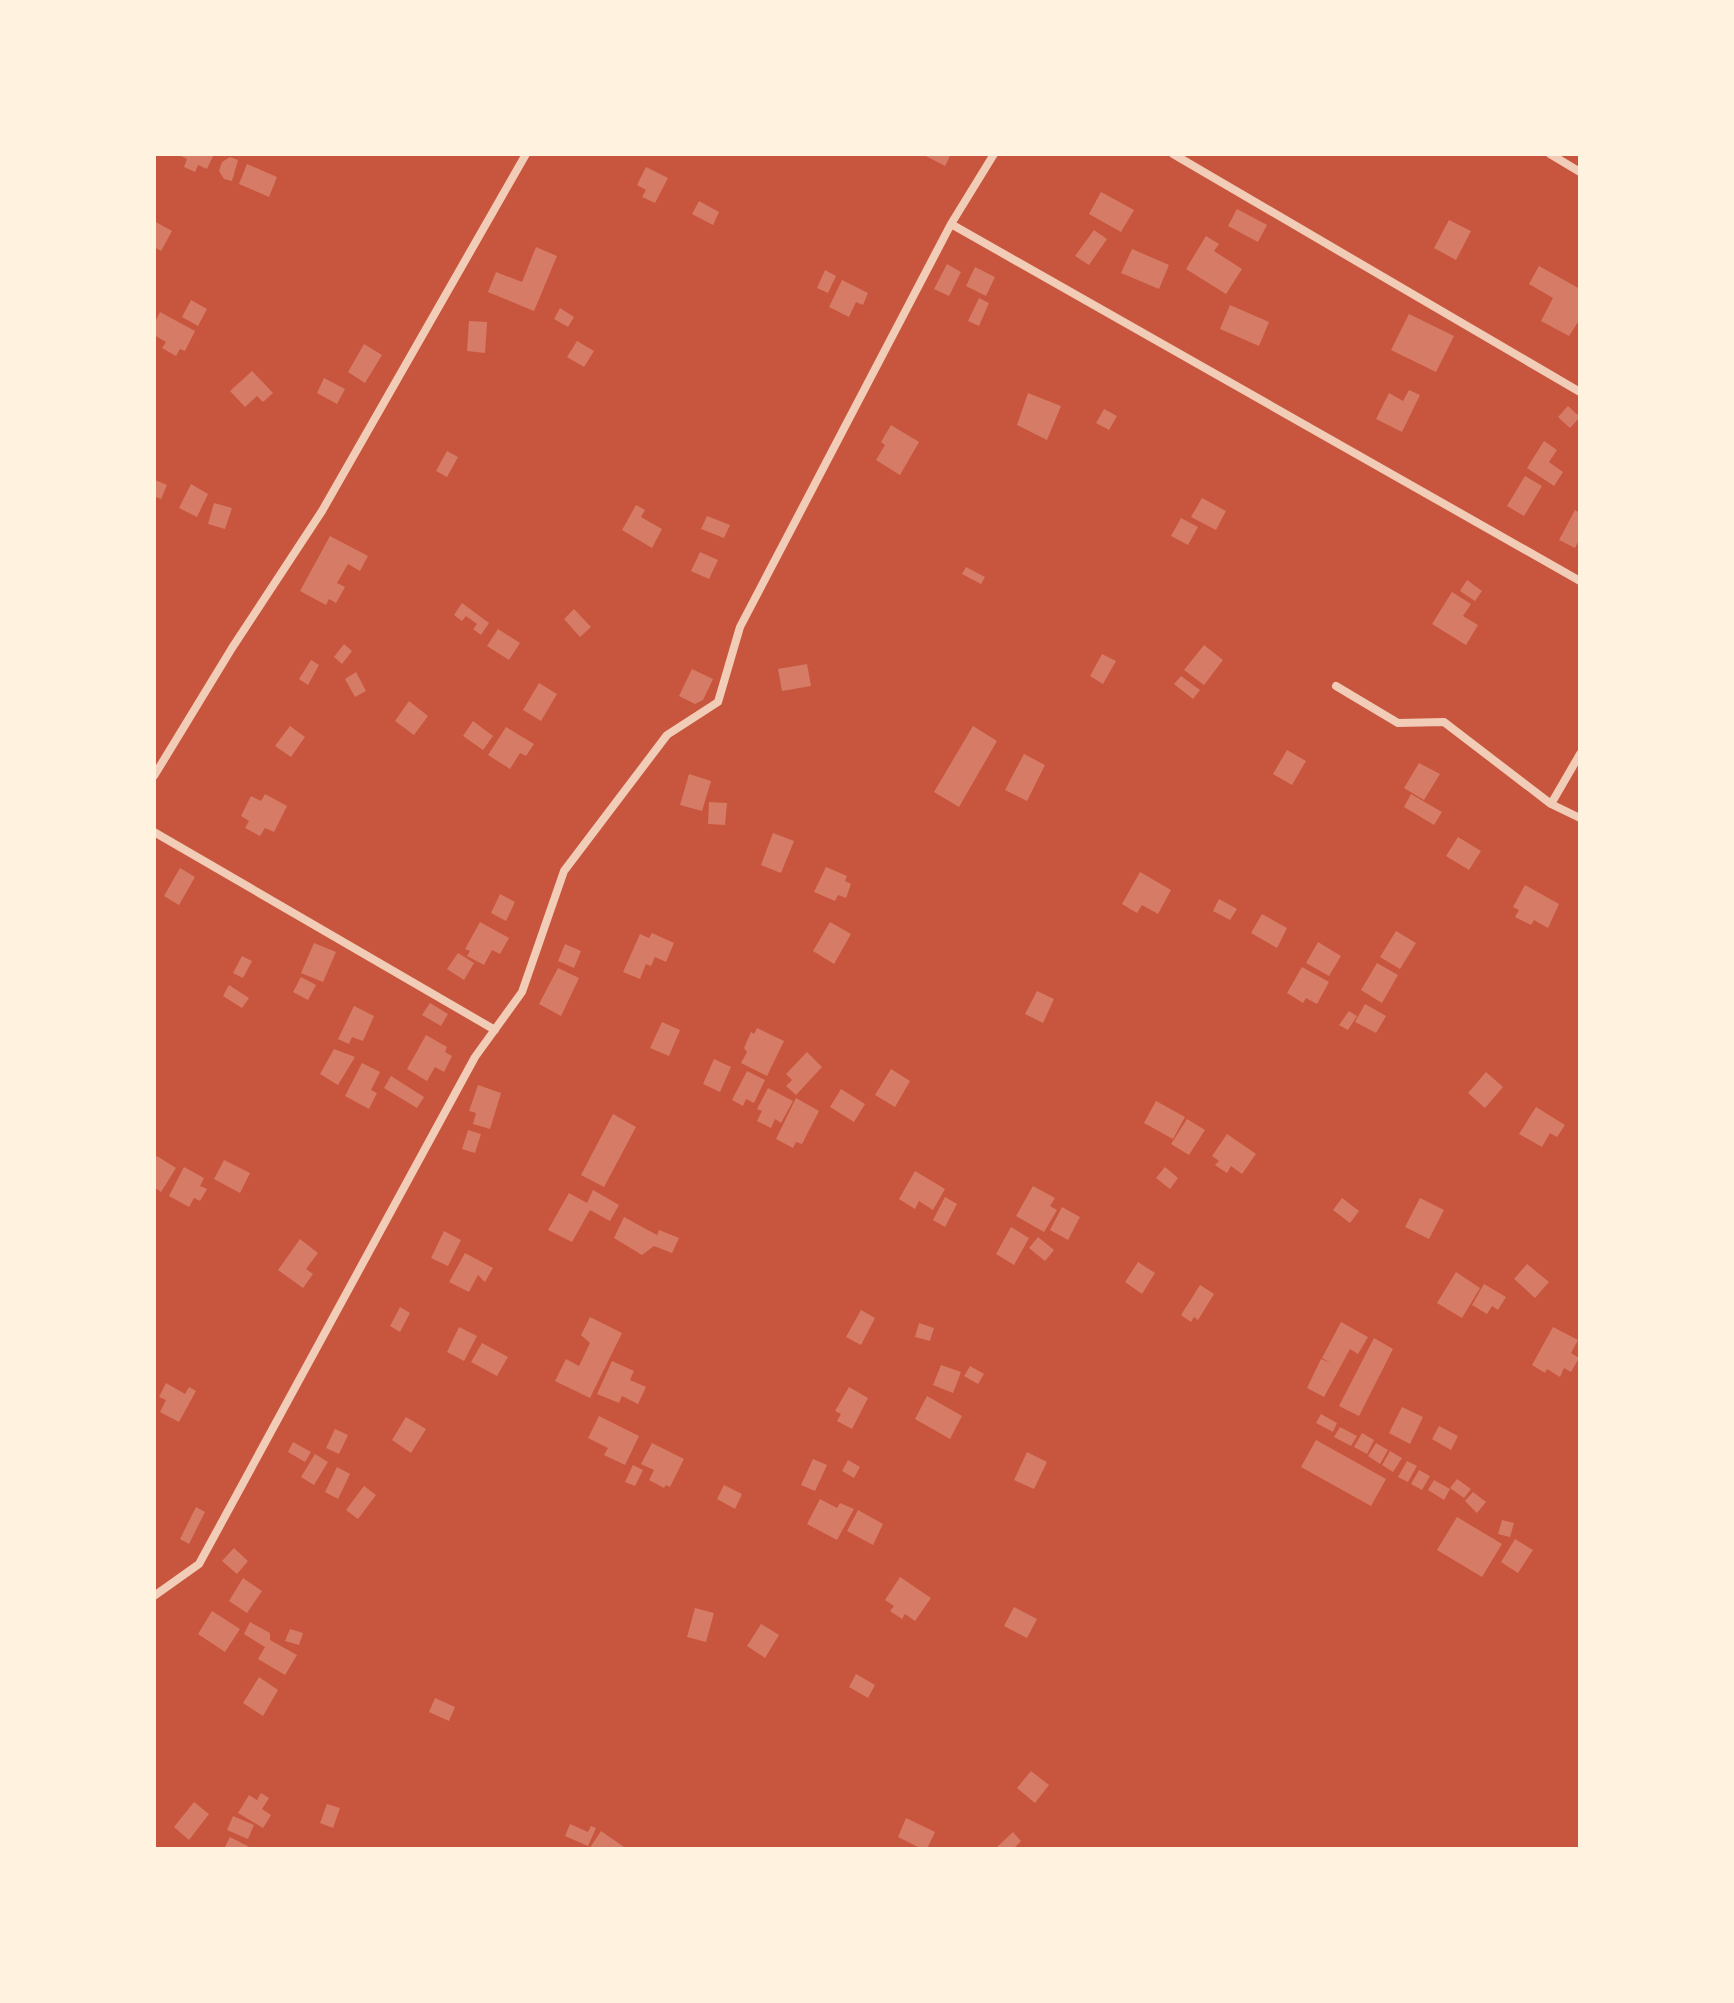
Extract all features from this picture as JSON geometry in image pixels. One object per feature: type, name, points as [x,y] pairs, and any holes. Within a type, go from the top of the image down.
[{"type":"street","points":[[154,776],[232,648],[322,511],[526,154]]},
{"type":"street","points":[[154,1596],[199,1564],[475,1057],[522,992],[564,871],[667,735],[718,702],[740,627],[951,224],[994,154]]},
{"type":"street","points":[[1173,154],[1580,392]]},
{"type":"street","points":[[1550,154],[1580,172]]},
{"type":"street","points":[[951,224],[1580,581]]},
{"type":"street","points":[[1336,686],[1398,723],[1444,722],[1551,804],[1580,818]]},
{"type":"street","points":[[1551,804],[1580,754]]},
{"type":"street","points":[[154,832],[495,1030]]},
{"type":"building","points":[[177,154],[214,154],[207,169],[198,165],[195,172],[184,167],[187,159]]},
{"type":"building","points":[[922,154],[951,154],[945,166]]},
{"type":"building","points":[[230,157],[238,160],[232,181],[224,179],[219,171],[222,162]]},
{"type":"building","points":[[247,164],[277,177],[269,197],[239,184]]},
{"type":"building","points":[[646,167],[668,178],[655,203],[642,197],[646,190],[637,185]]},
{"type":"building","points":[[1101,192],[1134,210],[1121,232],[1089,214]]},
{"type":"building","points":[[699,201],[719,212],[713,225],[692,214]]},
{"type":"building","points":[[1237,209],[1267,225],[1258,242],[1228,226]]},
{"type":"building","points":[[1449,220],[1471,231],[1456,260],[1434,248]]},
{"type":"building","points":[[154,221],[172,231],[161,251],[154,247]]},
{"type":"building","points":[[1094,230],[1107,239],[1089,265],[1075,256]]},
{"type":"building","points":[[1206,236],[1219,244],[1214,251],[1242,269],[1226,294],[1186,269]]},
{"type":"building","points":[[536,247],[557,256],[534,311],[488,292],[496,272],[522,282]]},
{"type":"building","points":[[1132,249],[1169,265],[1159,289],[1121,273]]},
{"type":"building","points":[[947,264],[961,272],[949,296],[934,289]]},
{"type":"building","points":[[1539,266],[1580,289],[1580,319],[1569,336],[1541,321],[1553,298],[1529,284]]},
{"type":"building","points":[[975,267],[995,277],[986,296],[966,286]]},
{"type":"building","points":[[825,270],[836,276],[828,293],[817,288]]},
{"type":"building","points":[[842,280],[868,293],[863,305],[856,302],[849,317],[829,307]]},
{"type":"building","points":[[979,298],[989,303],[979,326],[968,321]]},
{"type":"building","points":[[191,300],[207,309],[198,326],[182,317]]},
{"type":"building","points":[[1230,305],[1269,322],[1259,346],[1220,329]]},
{"type":"building","points":[[560,308],[574,317],[568,327],[554,319]]},
{"type":"building","points":[[160,312],[195,331],[185,351],[180,349],[176,356],[162,348],[166,342],[154,335],[154,324]]},
{"type":"building","points":[[1409,314],[1454,336],[1436,372],[1391,350]]},
{"type":"building","points":[[469,321],[487,322],[485,353],[467,351]]},
{"type":"building","points":[[577,341],[594,351],[584,367],[567,357]]},
{"type":"building","points":[[364,344],[382,355],[365,383],[348,372]]},
{"type":"building","points":[[252,371],[273,393],[263,402],[257,396],[245,407],[230,391]]},
{"type":"building","points":[[324,378],[345,389],[337,404],[317,393]]},
{"type":"building","points":[[1409,390],[1420,395],[1402,432],[1376,419],[1389,393],[1403,401]]},
{"type":"building","points":[[1028,393],[1061,406],[1047,440],[1017,425]]},
{"type":"building","points":[[1568,406],[1580,417],[1570,428],[1558,417]]},
{"type":"building","points":[[1104,409],[1117,416],[1109,430],[1096,423]]},
{"type":"building","points":[[891,425],[919,442],[900,475],[876,460],[885,445],[881,442]]},
{"type":"building","points":[[1544,441],[1557,450],[1549,462],[1563,472],[1554,486],[1527,468]]},
{"type":"building","points":[[447,451],[458,457],[447,477],[436,471]]},
{"type":"building","points":[[1525,476],[1542,486],[1524,516],[1507,506]]},
{"type":"building","points":[[155,480],[167,485],[161,499],[154,496]]},
{"type":"building","points":[[191,484],[208,494],[197,517],[179,508]]},
{"type":"building","points":[[1202,498],[1226,511],[1216,530],[1191,517]]},
{"type":"building","points":[[214,503],[232,508],[225,529],[208,524]]},
{"type":"building","points":[[636,505],[645,510],[641,517],[662,529],[652,548],[622,530]]},
{"type":"building","points":[[1575,510],[1580,513],[1580,538],[1575,548],[1559,540]]},
{"type":"building","points":[[707,516],[730,525],[724,538],[701,529]]},
{"type":"building","points":[[1181,518],[1198,527],[1188,545],[1171,536]]},
{"type":"building","points":[[330,536],[368,556],[360,571],[348,564],[337,583],[345,587],[336,603],[329,599],[326,605],[300,591]]},
{"type":"building","points":[[700,552],[718,560],[709,579],[691,571]]},
{"type":"building","points":[[966,567],[985,577],[981,584],[962,574]]},
{"type":"building","points":[[1467,580],[1482,591],[1475,601],[1460,591]]},
{"type":"building","points":[[1452,592],[1471,604],[1463,616],[1478,625],[1466,645],[1432,624]]},
{"type":"building","points":[[462,603],[489,623],[481,635],[473,629],[477,624],[466,616],[462,621],[454,615]]},
{"type":"building","points":[[574,609],[591,627],[580,637],[564,619]]},
{"type":"building","points":[[498,629],[520,643],[509,660],[487,646]]},
{"type":"building","points":[[344,644],[352,651],[342,664],[334,657]]},
{"type":"building","points":[[1204,645],[1223,660],[1204,685],[1184,670]]},
{"type":"building","points":[[1102,654],[1116,661],[1103,684],[1090,676]]},
{"type":"building","points":[[311,660],[319,665],[308,685],[299,679]]},
{"type":"building","points":[[807,664],[811,686],[782,691],[778,669]]},
{"type":"building","points":[[692,669],[713,679],[703,700],[695,704],[679,696]]},
{"type":"building","points":[[356,672],[366,691],[355,697],[345,679]]},
{"type":"building","points":[[1181,676],[1200,690],[1193,699],[1174,684]]},
{"type":"building","points":[[539,683],[557,694],[541,721],[523,710]]},
{"type":"building","points":[[409,701],[428,716],[414,735],[395,721]]},
{"type":"building","points":[[473,721],[493,736],[483,750],[463,736]]},
{"type":"building","points":[[290,726],[305,737],[291,757],[275,746]]},
{"type":"building","points":[[973,726],[997,741],[959,807],[934,792]]},
{"type":"building","points":[[506,727],[534,744],[526,756],[520,753],[510,769],[488,755]]},
{"type":"building","points":[[1287,750],[1306,761],[1292,785],[1273,774]]},
{"type":"building","points":[[1024,754],[1045,765],[1027,801],[1005,790]]},
{"type":"building","points":[[1419,763],[1440,774],[1424,800],[1404,788]]},
{"type":"building","points":[[689,774],[711,781],[702,811],[680,805]]},
{"type":"building","points":[[265,794],[287,806],[274,832],[265,828],[260,836],[245,828],[249,821],[241,816],[251,796],[261,801]]},
{"type":"building","points":[[1411,794],[1442,812],[1434,825],[1404,807]]},
{"type":"building","points":[[709,802],[727,803],[725,825],[708,824]]},
{"type":"building","points":[[773,833],[794,841],[781,873],[761,865]]},
{"type":"building","points":[[1458,837],[1481,851],[1469,870],[1446,856]]},
{"type":"building","points":[[826,867],[847,876],[845,881],[851,884],[846,898],[838,895],[835,901],[814,892]]},
{"type":"building","points":[[180,868],[195,877],[179,905],[164,896]]},
{"type":"building","points":[[1140,872],[1171,890],[1158,914],[1142,905],[1137,913],[1122,904]]},
{"type":"building","points":[[1525,885],[1559,904],[1548,928],[1534,920],[1531,925],[1515,917],[1519,910],[1513,907]]},
{"type":"building","points":[[500,894],[515,902],[506,921],[491,913]]},
{"type":"building","points":[[1219,899],[1237,909],[1230,920],[1213,911]]},
{"type":"building","points":[[1262,914],[1287,928],[1277,948],[1251,933]]},
{"type":"building","points":[[480,922],[509,938],[500,954],[492,950],[484,965],[467,956],[470,951],[465,949]]},
{"type":"building","points":[[830,922],[851,934],[834,964],[813,951]]},
{"type":"building","points":[[1396,931],[1416,943],[1400,969],[1380,957]]},
{"type":"building","points":[[652,933],[674,943],[666,962],[655,957],[651,966],[646,964],[640,979],[623,972],[640,934],[649,938]]},
{"type":"building","points":[[1318,942],[1341,956],[1329,976],[1306,963]]},
{"type":"building","points":[[314,943],[336,952],[323,982],[301,973]]},
{"type":"building","points":[[565,944],[581,951],[574,968],[558,961]]},
{"type":"building","points":[[458,953],[474,963],[464,980],[447,969]]},
{"type":"building","points":[[242,956],[252,961],[243,978],[233,973]]},
{"type":"building","points":[[1377,963],[1398,975],[1382,1003],[1361,990]]},
{"type":"building","points":[[1302,967],[1329,982],[1317,1004],[1306,998],[1303,1003],[1287,993]]},
{"type":"building","points":[[558,968],[579,978],[561,1016],[539,1004]]},
{"type":"building","points":[[301,977],[316,985],[308,1000],[293,992]]},
{"type":"building","points":[[229,985],[249,998],[242,1008],[223,996]]},
{"type":"building","points":[[1037,991],[1054,999],[1043,1023],[1025,1014]]},
{"type":"building","points":[[430,1003],[448,1014],[441,1026],[422,1015]]},
{"type":"building","points":[[1365,1004],[1386,1016],[1376,1033],[1355,1022]]},
{"type":"building","points":[[354,1006],[374,1016],[363,1041],[352,1037],[349,1044],[338,1039]]},
{"type":"building","points":[[1349,1011],[1357,1016],[1348,1030],[1339,1025]]},
{"type":"building","points":[[662,1022],[680,1030],[669,1056],[650,1048]]},
{"type":"building","points":[[757,1028],[784,1041],[767,1076],[741,1063],[751,1032],[754,1034]]},
{"type":"building","points":[[426,1035],[447,1047],[445,1052],[452,1056],[444,1072],[435,1067],[427,1081],[407,1069]]},
{"type":"building","points":[[334,1049],[355,1057],[338,1085],[320,1074]]},
{"type":"building","points":[[807,1052],[822,1067],[796,1095],[786,1086],[792,1080],[786,1074]]},
{"type":"building","points":[[714,1059],[731,1067],[720,1092],[703,1084]]},
{"type":"building","points":[[362,1063],[380,1072],[371,1090],[377,1093],[369,1109],[345,1096]]},
{"type":"building","points":[[891,1069],[910,1081],[895,1107],[875,1095]]},
{"type":"building","points":[[747,1071],[765,1080],[754,1103],[746,1099],[743,1106],[732,1100]]},
{"type":"building","points":[[1486,1072],[1503,1087],[1485,1108],[1468,1093]]},
{"type":"building","points":[[391,1076],[424,1097],[417,1108],[384,1088]]},
{"type":"building","points":[[478,1085],[501,1093],[490,1129],[473,1124],[476,1113],[469,1111]]},
{"type":"building","points":[[768,1088],[793,1101],[781,1123],[775,1119],[771,1128],[757,1121],[762,1111],[757,1109]]},
{"type":"building","points":[[841,1089],[865,1104],[854,1122],[830,1107]]},
{"type":"building","points":[[796,1098],[819,1111],[802,1144],[796,1142],[793,1148],[776,1139]]},
{"type":"building","points":[[1156,1101],[1185,1117],[1173,1139],[1144,1123]]},
{"type":"building","points":[[1536,1107],[1565,1125],[1557,1137],[1550,1133],[1542,1147],[1519,1134]]},
{"type":"building","points":[[613,1114],[636,1127],[604,1187],[581,1175]]},
{"type":"building","points":[[1187,1119],[1205,1130],[1189,1155],[1171,1144]]},
{"type":"building","points":[[468,1130],[481,1134],[475,1153],[462,1149]]},
{"type":"building","points":[[1227,1134],[1256,1154],[1242,1174],[1231,1166],[1227,1173],[1215,1165],[1219,1161],[1212,1156]]},
{"type":"building","points":[[157,1156],[176,1168],[161,1192],[154,1187],[154,1161]]},
{"type":"building","points":[[224,1160],[250,1173],[240,1193],[214,1179]]},
{"type":"building","points":[[184,1167],[204,1178],[200,1186],[207,1189],[200,1201],[194,1198],[189,1207],[169,1196]]},
{"type":"building","points":[[1165,1167],[1178,1178],[1170,1189],[1156,1178]]},
{"type":"building","points":[[915,1171],[945,1189],[933,1210],[919,1201],[915,1209],[899,1199]]},
{"type":"building","points":[[1033,1186],[1055,1198],[1050,1206],[1057,1210],[1044,1232],[1016,1216]]},
{"type":"building","points":[[593,1190],[619,1205],[610,1221],[590,1210],[572,1242],[548,1230],[569,1193],[587,1203]]},
{"type":"building","points":[[945,1197],[957,1204],[945,1227],[933,1220]]},
{"type":"building","points":[[1342,1198],[1359,1211],[1350,1223],[1333,1210]]},
{"type":"building","points":[[1420,1198],[1444,1210],[1429,1239],[1405,1227]]},
{"type":"building","points":[[1062,1207],[1080,1217],[1068,1240],[1050,1230]]},
{"type":"building","points":[[624,1217],[657,1235],[659,1230],[679,1238],[672,1253],[654,1246],[642,1255],[614,1238]]},
{"type":"building","points":[[1011,1227],[1029,1238],[1014,1265],[996,1254]]},
{"type":"building","points":[[444,1231],[461,1240],[448,1266],[431,1258]]},
{"type":"building","points":[[1038,1237],[1054,1250],[1045,1261],[1029,1248]]},
{"type":"building","points":[[300,1239],[318,1253],[306,1269],[313,1274],[303,1288],[278,1270]]},
{"type":"building","points":[[465,1253],[493,1268],[485,1282],[478,1275],[469,1292],[449,1282]]},
{"type":"building","points":[[1138,1262],[1155,1273],[1142,1294],[1125,1282]]},
{"type":"building","points":[[1527,1264],[1549,1282],[1535,1298],[1514,1279]]},
{"type":"building","points":[[1456,1272],[1480,1288],[1462,1318],[1437,1303]]},
{"type":"building","points":[[1484,1284],[1506,1297],[1498,1310],[1492,1306],[1487,1314],[1472,1305]]},
{"type":"building","points":[[1200,1285],[1214,1294],[1198,1320],[1194,1317],[1191,1322],[1181,1315]]},
{"type":"building","points":[[400,1307],[410,1313],[400,1332],[390,1326]]},
{"type":"building","points":[[861,1310],[875,1318],[861,1345],[846,1337]]},
{"type":"building","points":[[590,1317],[622,1333],[590,1398],[555,1381],[566,1359],[579,1366],[590,1343],[581,1335]]},
{"type":"building","points":[[1341,1322],[1368,1337],[1358,1354],[1350,1349],[1324,1397],[1307,1388],[1321,1359],[1331,1363],[1322,1358]]},
{"type":"building","points":[[919,1323],[934,1328],[930,1341],[915,1337]]},
{"type":"building","points":[[459,1327],[477,1336],[464,1361],[447,1352]]},
{"type":"building","points":[[1553,1327],[1578,1340],[1571,1353],[1579,1358],[1571,1372],[1564,1368],[1560,1377],[1532,1365]]},
{"type":"building","points":[[1374,1338],[1393,1349],[1359,1416],[1339,1406]]},
{"type":"building","points":[[482,1343],[508,1357],[497,1376],[471,1362]]},
{"type":"building","points":[[612,1361],[634,1371],[630,1380],[646,1387],[638,1404],[622,1396],[619,1403],[597,1394]]},
{"type":"building","points":[[941,1365],[961,1372],[953,1393],[933,1385]]},
{"type":"building","points":[[970,1366],[984,1374],[978,1384],[964,1376]]},
{"type":"building","points":[[166,1383],[185,1394],[189,1387],[196,1391],[179,1422],[160,1412],[166,1400],[159,1397]]},
{"type":"building","points":[[849,1387],[868,1398],[852,1429],[837,1421],[841,1414],[835,1411]]},
{"type":"building","points":[[927,1396],[962,1416],[950,1439],[915,1419]]},
{"type":"building","points":[[1402,1407],[1423,1417],[1410,1444],[1389,1433]]},
{"type":"building","points":[[1321,1414],[1337,1423],[1333,1432],[1316,1423]]},
{"type":"building","points":[[599,1416],[639,1436],[625,1465],[604,1455],[608,1448],[588,1438]]},
{"type":"building","points":[[406,1417],[426,1429],[411,1453],[392,1440]]},
{"type":"building","points":[[1439,1426],[1458,1436],[1451,1450],[1432,1439]]},
{"type":"building","points":[[1340,1427],[1357,1436],[1351,1446],[1334,1437]]},
{"type":"building","points":[[335,1429],[348,1435],[339,1454],[326,1448]]},
{"type":"building","points":[[1362,1433],[1374,1440],[1367,1454],[1354,1447]]},
{"type":"building","points":[[1316,1440],[1386,1479],[1371,1506],[1301,1467]]},
{"type":"building","points":[[293,1442],[311,1452],[305,1462],[288,1452]]},
{"type":"building","points":[[652,1443],[684,1459],[670,1487],[666,1485],[664,1488],[649,1480],[654,1470],[641,1464]]},
{"type":"building","points":[[1376,1443],[1388,1450],[1380,1464],[1368,1456]]},
{"type":"building","points":[[1390,1451],[1402,1458],[1393,1472],[1382,1465]]},
{"type":"building","points":[[1027,1452],[1047,1462],[1034,1489],[1014,1480]]},
{"type":"building","points":[[315,1454],[328,1462],[314,1485],[301,1477]]},
{"type":"building","points":[[813,1459],[827,1465],[815,1491],[801,1485]]},
{"type":"building","points":[[848,1460],[860,1467],[854,1478],[842,1471]]},
{"type":"building","points":[[1407,1461],[1417,1466],[1408,1482],[1398,1477]]},
{"type":"building","points":[[633,1465],[643,1470],[635,1486],[625,1482]]},
{"type":"building","points":[[337,1467],[350,1474],[338,1499],[325,1492]]},
{"type":"building","points":[[1419,1470],[1430,1476],[1422,1490],[1411,1484]]},
{"type":"building","points":[[1457,1479],[1471,1489],[1464,1498],[1450,1488]]},
{"type":"building","points":[[1434,1480],[1450,1489],[1444,1500],[1428,1490]]},
{"type":"building","points":[[724,1485],[742,1494],[735,1509],[717,1499]]},
{"type":"building","points":[[364,1486],[376,1495],[358,1519],[346,1510]]},
{"type":"building","points":[[1473,1492],[1486,1502],[1477,1513],[1465,1501]]},
{"type":"building","points":[[820,1499],[837,1508],[840,1503],[854,1509],[837,1540],[807,1524]]},
{"type":"building","points":[[196,1507],[205,1512],[189,1544],[180,1539]]},
{"type":"building","points":[[858,1510],[883,1524],[873,1545],[847,1531]]},
{"type":"building","points":[[1457,1517],[1502,1544],[1482,1577],[1437,1550]]},
{"type":"building","points":[[1502,1520],[1514,1523],[1510,1537],[1498,1534]]},
{"type":"building","points":[[1515,1539],[1533,1550],[1518,1573],[1501,1562]]},
{"type":"building","points":[[234,1548],[248,1561],[237,1574],[222,1561]]},
{"type":"building","points":[[900,1577],[931,1598],[915,1621],[905,1614],[902,1619],[890,1611],[894,1606],[885,1600]]},
{"type":"building","points":[[243,1578],[262,1591],[247,1613],[229,1601]]},
{"type":"building","points":[[1014,1607],[1037,1619],[1027,1638],[1004,1626]]},
{"type":"building","points":[[695,1608],[714,1613],[706,1642],[687,1637]]},
{"type":"building","points":[[212,1611],[240,1629],[225,1652],[198,1634]]},
{"type":"building","points":[[250,1622],[270,1633],[270,1640],[297,1655],[285,1675],[258,1659],[265,1647],[244,1634]]},
{"type":"building","points":[[761,1624],[779,1635],[765,1658],[747,1646]]},
{"type":"building","points":[[290,1629],[303,1633],[299,1645],[285,1641]]},
{"type":"building","points":[[856,1674],[875,1685],[868,1698],[849,1687]]},
{"type":"building","points":[[259,1677],[278,1690],[263,1716],[243,1703]]},
{"type":"building","points":[[435,1698],[455,1707],[449,1721],[429,1712]]},
{"type":"building","points":[[1031,1771],[1049,1785],[1035,1803],[1017,1788]]},
{"type":"building","points":[[261,1793],[269,1798],[262,1809],[271,1815],[263,1828],[238,1813],[249,1795],[257,1800]]},
{"type":"building","points":[[194,1802],[209,1814],[189,1840],[174,1827]]},
{"type":"building","points":[[327,1804],[340,1808],[333,1828],[320,1823]]},
{"type":"building","points":[[233,1816],[254,1825],[248,1839],[227,1830]]},
{"type":"building","points":[[906,1818],[935,1832],[927,1849],[898,1837]]},
{"type":"building","points":[[570,1824],[588,1832],[591,1826],[596,1828],[588,1846],[565,1836]]},
{"type":"building","points":[[601,1831],[627,1849],[589,1849]]},
{"type":"building","points":[[1013,1832],[1021,1841],[1013,1849],[999,1849],[997,1847]]},
{"type":"building","points":[[230,1837],[253,1849],[224,1849]]}]
